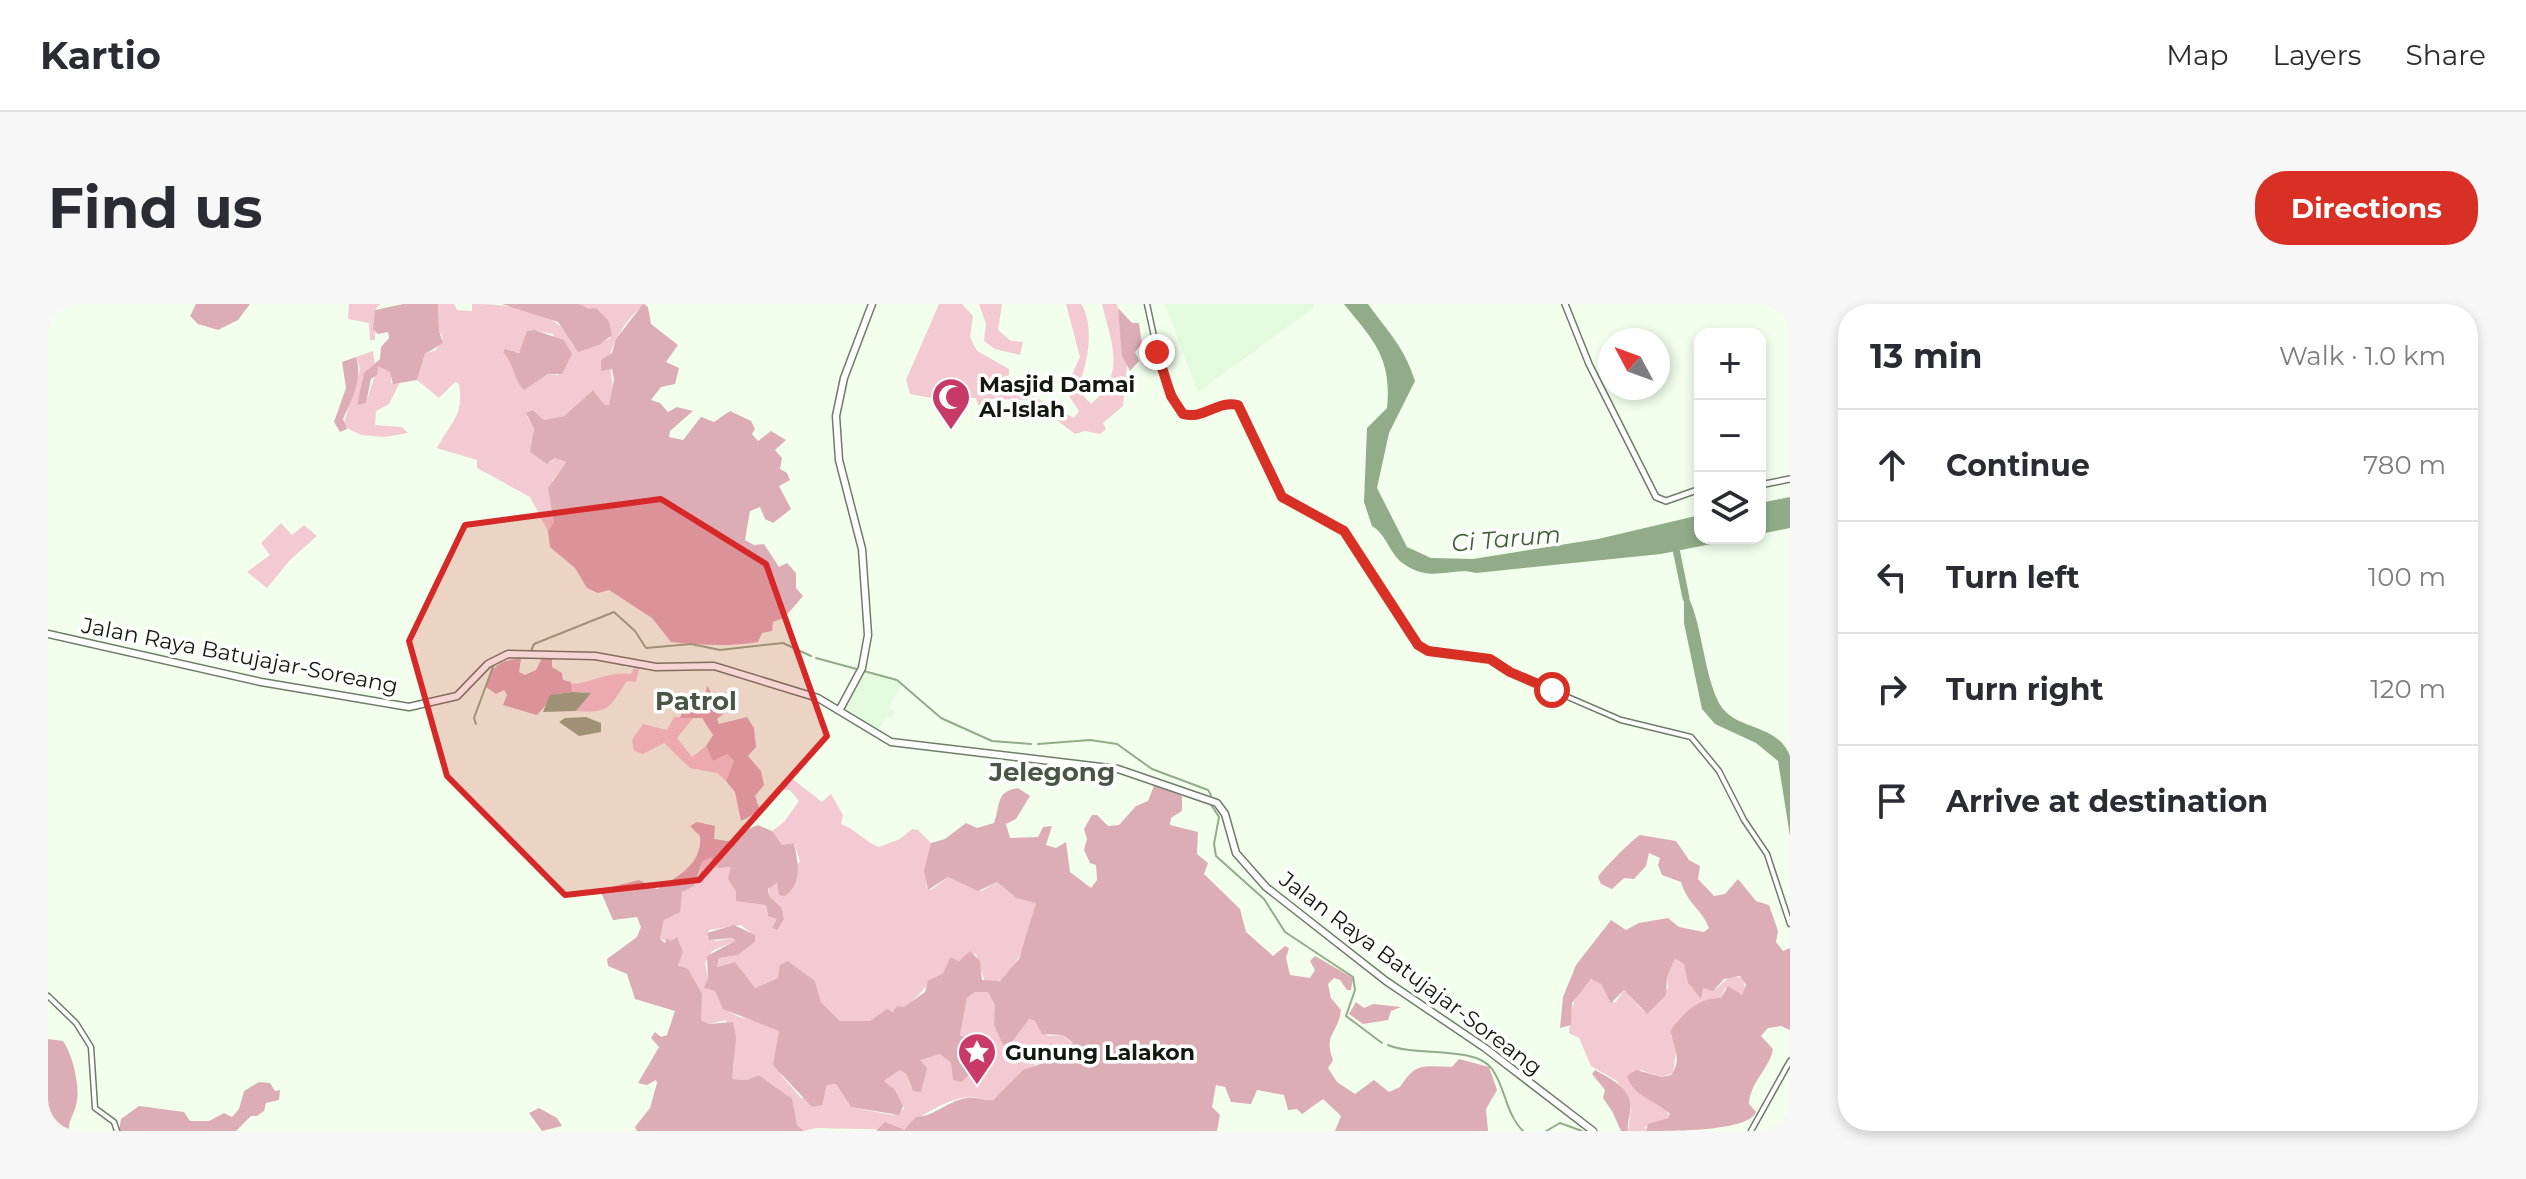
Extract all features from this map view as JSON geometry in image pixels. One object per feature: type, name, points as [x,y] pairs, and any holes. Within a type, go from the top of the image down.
[{"type":"main road","points":[[840,709],[861,670],[868,635],[862,549],[839,460],[835,426],[844,378],[872,304]]},
{"type":"main road","points":[[1565,304],[1589,364],[1656,497],[1666,501],[1694,491]]},
{"type":"main road","points":[[1766,484],[1790,479]]},
{"type":"main road","name":"Jalan Raya Batujajar-Soreang","points":[[48,634],[261,682],[400,706],[426,704],[457,696],[493,660],[511,653],[587,655],[656,667],[714,666],[801,691],[840,709],[896,744],[1122,770],[1213,801],[1223,810],[1239,858],[1266,887],[1386,981],[1485,1048],[1593,1131]]},
{"type":"street","points":[[1147,304],[1161,369],[1179,410],[1194,417],[1224,404],[1238,405],[1282,497],[1344,531],[1418,645],[1428,651],[1490,659],[1510,672],[1621,720],[1691,737],[1719,771],[1773,868],[1790,924]]},
{"type":"street","points":[[48,996],[76,1023],[91,1047],[95,1108],[114,1122],[117,1131]]},
{"type":"street","points":[[1751,1131],[1790,1061]]},
{"type":"highlighted area","points":[[661,499],[766,564],[827,736],[699,880],[565,895],[447,776],[409,641],[465,525]]},
{"type":"shaded area","points":[[196,304],[250,304],[238,320],[218,330],[198,324],[190,316]]},
{"type":"shaded area","points":[[349,304],[380,304],[375,310],[375,340],[370,340],[369,323],[348,319]]},
{"type":"shaded area","points":[[403,304],[438,304],[439,331],[443,343],[425,354],[417,380],[393,384],[390,372],[378,366],[377,375],[371,379],[366,403],[357,405],[364,373],[380,359],[381,347],[389,338],[388,332],[378,334],[373,329],[375,310]]},
{"type":"shaded area","points":[[438,304],[454,304],[457,310],[472,311],[472,304],[500,305],[544,316],[557,323],[573,346],[593,347],[610,338],[609,323],[602,315],[579,304],[647,304],[630,319],[612,348],[609,360],[613,391],[609,406],[593,390],[564,416],[544,420],[533,410],[527,416],[534,429],[533,436],[550,463],[555,458],[566,462],[552,481],[554,522],[548,531],[530,497],[477,468],[477,460],[437,448],[456,418],[460,404],[459,384],[455,382],[439,398],[417,380],[425,354],[436,350],[443,338],[439,331]],"holes":[[[530,330],[553,334],[559,375],[548,374],[529,385],[519,381],[514,363],[507,356],[521,351]]]},
{"type":"shaded area","points":[[502,304],[579,304],[589,309],[596,308],[609,321],[612,335],[599,345],[578,352],[558,322]]},
{"type":"shaded area","points":[[643,304],[648,307],[651,324],[678,345],[666,362],[679,368],[675,384],[661,387],[651,400],[660,403],[668,412],[677,407],[693,411],[670,431],[669,437],[683,440],[701,417],[714,422],[730,411],[751,421],[755,429],[752,434],[758,441],[771,431],[786,440],[775,450],[782,458],[780,469],[787,473],[790,480],[779,486],[791,509],[773,523],[765,519],[760,507],[750,511],[745,540],[754,545],[764,544],[779,567],[787,563],[796,573],[796,588],[803,596],[785,617],[773,622],[772,631],[762,633],[758,642],[714,645],[671,642],[652,618],[609,590],[598,593],[587,588],[575,568],[550,547],[548,531],[554,522],[548,488],[566,462],[555,458],[547,464],[530,452],[534,429],[526,413],[533,410],[544,420],[564,416],[593,390],[605,405],[609,405],[614,380],[612,369],[601,371],[601,360],[612,353],[616,339]]},
{"type":"shaded area","points":[[939,304],[962,304],[973,316],[970,337],[977,351],[1009,369],[1009,375],[997,380],[998,384],[1027,393],[1074,418],[1079,411],[1065,390],[1080,357],[1066,304],[1081,304],[1088,323],[1084,370],[1076,388],[1091,404],[1102,393],[1113,369],[1112,344],[1102,304],[1117,304],[1127,366],[1123,406],[1103,423],[1106,429],[1100,434],[1085,431],[1075,434],[1050,415],[1040,413],[1037,406],[1028,400],[990,399],[989,405],[978,405],[976,398],[965,398],[964,404],[910,394],[906,380]]},
{"type":"shaded area","points":[[979,304],[1002,304],[998,330],[1011,341],[1023,342],[1020,355],[995,349],[984,341],[986,324]]},
{"type":"shaded area","points":[[1165,304],[1313,304],[1315,307],[1198,392]]},
{"type":"shaded area","points":[[1344,304],[1368,304],[1401,349],[1415,381],[1389,433],[1377,488],[1407,547],[1431,558],[1473,559],[1598,539],[1694,516],[1694,544],[1711,544],[1661,554],[1476,573],[1424,573],[1404,564],[1372,526],[1364,502],[1367,428],[1387,408],[1388,391],[1384,363],[1372,340]]},
{"type":"shaded area","points":[[1118,308],[1132,323],[1139,323],[1142,344],[1135,352],[1139,361],[1130,371],[1122,356]]},
{"type":"shaded area","points":[[534,330],[564,340],[572,354],[562,374],[548,374],[524,390],[503,352],[505,349],[519,353],[527,331]]},
{"type":"shaded area","points":[[373,351],[375,365],[363,378],[358,404],[366,403],[378,366],[383,366],[391,373],[391,383],[400,382],[389,404],[376,411],[375,425],[402,427],[408,433],[385,437],[361,435],[343,426],[360,369],[356,357]]},
{"type":"shaded area","points":[[356,357],[357,381],[343,419],[347,429],[340,432],[334,422],[346,388],[342,362]]},
{"type":"shaded area","points":[[1790,497],[1790,528],[1766,533],[1766,502]]},
{"type":"shaded area","points":[[281,523],[292,535],[304,525],[317,536],[290,560],[267,588],[247,572],[270,555],[261,543]]},
{"type":"shaded area","points":[[1684,592],[1695,614],[1711,683],[1724,710],[1777,739],[1790,756],[1790,836],[1778,761],[1756,743],[1715,724],[1702,709],[1684,623]]},
{"type":"shaded area","points":[[542,658],[552,659],[552,667],[562,673],[563,680],[571,682],[572,692],[556,694],[537,715],[503,705],[507,695],[504,690],[496,694],[486,687],[493,669],[502,663],[521,659],[519,672],[525,675],[536,670]]},
{"type":"shaded area","points":[[634,668],[639,669],[636,682],[627,681],[608,706],[596,711],[576,711],[590,693],[572,692],[571,684],[615,674],[631,674]]},
{"type":"shaded area","points":[[864,672],[896,680],[902,685],[888,707],[895,712],[891,718],[887,716],[877,732],[845,707]]},
{"type":"shaded area","points":[[707,686],[717,701],[722,702],[726,712],[717,719],[719,724],[747,717],[754,728],[756,747],[748,756],[761,771],[764,785],[755,796],[760,811],[741,821],[735,792],[726,781],[734,761],[727,754],[713,761],[706,746],[713,735],[702,718],[680,718],[686,701],[704,703]]},
{"type":"shaded area","points":[[591,693],[576,711],[543,712],[550,695]]},
{"type":"shaded area","points":[[586,717],[601,723],[601,732],[579,736],[559,722],[565,718]]},
{"type":"shaded area","points":[[674,717],[694,717],[677,738],[692,757],[706,746],[713,761],[727,754],[734,761],[726,781],[717,773],[690,768],[664,743],[643,754],[634,751],[632,740],[643,724],[667,730]]},
{"type":"shaded area","points":[[790,777],[822,802],[831,794],[843,815],[841,824],[879,847],[900,839],[912,829],[918,830],[931,843],[926,887],[931,890],[948,877],[981,891],[997,882],[1013,896],[1036,903],[1021,953],[1003,980],[985,982],[976,954],[959,961],[950,957],[943,973],[936,976],[904,1008],[884,1012],[870,1021],[840,1021],[821,1002],[815,981],[788,961],[778,978],[755,988],[730,963],[717,967],[719,958],[738,955],[755,942],[755,936],[741,925],[709,930],[707,937],[716,941],[733,938],[735,941],[712,951],[705,963],[708,978],[705,988],[715,991],[720,1002],[735,1015],[779,1031],[782,1076],[801,1098],[826,1092],[827,1085],[836,1084],[851,1107],[892,1115],[904,1109],[895,1090],[884,1081],[900,1070],[906,1074],[911,1088],[922,1081],[926,1072],[919,1060],[940,1054],[951,1063],[953,1076],[962,1082],[979,1060],[978,1045],[960,1035],[967,998],[975,992],[989,992],[1003,1045],[1012,1042],[1028,1019],[1035,1021],[1048,1036],[1063,1035],[1073,1044],[1043,1063],[1036,1064],[993,1100],[970,1097],[950,1101],[904,1130],[816,1128],[804,1131],[797,1125],[789,1097],[759,1075],[747,1080],[732,1079],[730,1071],[734,1065],[726,1020],[709,1024],[701,1020],[700,991],[677,962],[680,945],[660,939],[664,920],[678,909],[682,892],[698,880],[702,862],[712,856],[716,865],[731,867],[749,900],[766,905],[767,914],[778,919],[772,928],[777,930],[781,907],[769,896],[769,885],[778,883],[779,886],[800,861],[794,843],[782,845],[772,831],[784,822],[799,801],[790,790],[781,790]]},
{"type":"shaded area","points":[[1155,783],[1182,796],[1182,811],[1171,818],[1170,825],[1198,832],[1197,854],[1208,863],[1204,874],[1240,909],[1246,932],[1273,956],[1285,946],[1289,948],[1286,958],[1290,975],[1310,978],[1315,970],[1310,961],[1315,956],[1353,978],[1351,990],[1334,978],[1328,984],[1331,998],[1341,1010],[1330,1039],[1333,1060],[1328,1068],[1337,1082],[1355,1094],[1374,1080],[1389,1092],[1400,1087],[1411,1073],[1421,1067],[1452,1067],[1459,1059],[1489,1067],[1497,1090],[1486,1109],[1488,1131],[1335,1131],[1341,1116],[1323,1099],[1302,1114],[1297,1109],[1288,1110],[1284,1095],[1257,1090],[1251,1104],[1231,1102],[1225,1087],[1216,1085],[1212,1107],[1220,1115],[1217,1131],[876,1131],[885,1122],[904,1130],[916,1117],[959,1100],[993,1100],[1023,1070],[1043,1063],[1073,1043],[1063,1035],[1042,1034],[1035,1021],[1029,1019],[1012,1042],[1003,1045],[994,1025],[995,1005],[988,992],[975,992],[967,998],[960,1035],[978,1045],[979,1064],[962,1082],[953,1080],[951,1063],[940,1054],[920,1060],[927,1068],[921,1092],[913,1091],[906,1074],[900,1070],[884,1081],[895,1090],[903,1106],[899,1115],[851,1107],[836,1084],[827,1085],[822,1105],[812,1107],[773,1065],[779,1031],[723,1009],[715,991],[704,988],[708,978],[707,956],[735,941],[733,938],[709,940],[707,933],[734,925],[755,935],[755,942],[738,955],[719,958],[717,967],[735,962],[755,988],[778,978],[780,965],[788,961],[815,981],[821,1002],[840,1021],[870,1021],[887,1009],[893,1012],[897,1006],[904,1007],[925,992],[928,981],[943,973],[950,957],[959,961],[970,951],[980,961],[982,980],[1000,981],[1019,959],[1036,903],[1016,898],[997,882],[978,891],[948,877],[928,890],[924,871],[931,843],[945,839],[966,823],[977,828],[994,823],[1002,796],[1018,788],[1030,796],[1016,819],[1006,824],[1010,838],[1038,837],[1043,827],[1052,826],[1046,845],[1056,848],[1066,842],[1070,872],[1091,888],[1097,880],[1096,865],[1090,863],[1084,850],[1087,839],[1084,829],[1092,815],[1097,815],[1108,826],[1119,825],[1136,806],[1148,801]]},
{"type":"shaded area","points":[[697,822],[715,826],[714,839],[733,842],[742,826],[748,829],[758,825],[772,831],[782,845],[794,843],[798,872],[795,885],[785,896],[779,895],[777,883],[768,889],[769,896],[781,907],[784,919],[777,930],[772,928],[777,919],[768,916],[766,905],[736,901],[736,891],[728,879],[731,867],[718,868],[711,857],[702,862],[694,886],[682,892],[680,912],[664,920],[660,939],[665,943],[667,938],[671,941],[677,937],[683,952],[678,965],[688,969],[702,994],[701,1020],[709,1024],[733,1022],[736,1037],[732,1079],[747,1080],[759,1075],[792,1099],[797,1125],[804,1131],[637,1131],[635,1127],[650,1108],[657,1083],[656,1080],[647,1085],[638,1083],[659,1047],[651,1038],[655,1032],[661,1037],[667,1035],[675,1011],[635,999],[627,974],[608,966],[607,959],[637,937],[641,927],[637,917],[613,920],[600,890],[639,880],[657,889],[673,879],[688,868],[698,854],[700,836],[690,826]]},
{"type":"shaded area","points":[[1640,835],[1676,841],[1689,860],[1700,866],[1698,879],[1714,896],[1725,894],[1738,879],[1756,901],[1769,905],[1778,931],[1776,942],[1783,951],[1790,948],[1790,1030],[1781,1026],[1768,1028],[1761,1036],[1773,1049],[1750,1096],[1749,1104],[1756,1112],[1740,1123],[1710,1129],[1646,1131],[1648,1124],[1668,1118],[1670,1114],[1640,1094],[1627,1076],[1636,1070],[1662,1077],[1671,1075],[1677,1057],[1671,1030],[1693,1007],[1706,1000],[1721,998],[1728,986],[1742,995],[1746,985],[1740,976],[1724,979],[1713,991],[1703,988],[1701,999],[1688,983],[1684,964],[1675,959],[1667,977],[1666,995],[1647,1014],[1624,990],[1611,1003],[1601,984],[1591,979],[1572,1003],[1571,1025],[1560,1028],[1563,997],[1576,965],[1611,920],[1626,930],[1639,923],[1668,918],[1679,927],[1704,932],[1709,928],[1681,882],[1662,875],[1658,865],[1660,858],[1649,853],[1646,866],[1634,879],[1624,878],[1612,889],[1601,884],[1600,874]]},
{"type":"shaded area","points":[[1675,959],[1684,964],[1690,986],[1701,998],[1703,988],[1716,989],[1730,976],[1743,978],[1745,989],[1742,995],[1725,988],[1721,998],[1698,1008],[1682,1022],[1671,1036],[1677,1045],[1673,1073],[1662,1077],[1640,1070],[1654,1103],[1663,1106],[1670,1117],[1645,1127],[1646,1131],[1628,1131],[1631,1108],[1617,1081],[1591,1066],[1579,1038],[1569,1033],[1574,1003],[1580,989],[1592,979],[1599,982],[1615,1003],[1624,990],[1644,1012],[1668,988],[1667,977]]},
{"type":"shaded area","points":[[1356,1002],[1364,1008],[1373,1004],[1401,1007],[1391,1011],[1388,1020],[1363,1024],[1349,1014]]},
{"type":"shaded area","points":[[48,1039],[63,1041],[75,1072],[77,1098],[69,1131],[48,1131]]},
{"type":"shaded area","points":[[1595,1070],[1625,1091],[1630,1104],[1628,1131],[1621,1131],[1603,1098],[1605,1090],[1592,1074]]},
{"type":"shaded area","points":[[259,1082],[270,1083],[275,1091],[280,1090],[279,1100],[266,1103],[264,1111],[251,1116],[236,1131],[119,1131],[121,1119],[139,1106],[184,1112],[190,1121],[209,1121],[224,1113],[232,1117],[239,1109],[244,1091]]},
{"type":"shaded area","points":[[539,1108],[557,1118],[562,1126],[542,1131],[529,1113]]},
{"type":"waterway","points":[[1675,544],[1686,598]]},
{"type":"waterway","points":[[531,651],[534,644],[614,612],[635,631],[646,648],[691,644],[720,650],[783,643],[811,656]]},
{"type":"waterway","points":[[510,657],[531,658]]},
{"type":"waterway","points":[[816,658],[897,680],[941,718],[992,741],[1031,744]]},
{"type":"waterway","points":[[476,724],[474,718],[494,664]]},
{"type":"waterway","points":[[1038,744],[1090,740],[1117,744],[1152,769],[1208,790],[1211,795]]},
{"type":"waterway","points":[[1210,803],[1219,817],[1214,844],[1216,856],[1264,899],[1285,932],[1353,977],[1355,990],[1346,1016],[1382,1043]]},
{"type":"waterway","points":[[1388,1045],[1458,1054],[1484,1062],[1497,1076],[1513,1116],[1523,1131]]},
{"type":"waterway","points":[[1546,1131],[1560,1123],[1582,1131]]},
{"type":"place","name":"Masjid Damai Al-Islah","points":[[951,431]]},
{"type":"place","name":"Gunung Lalakon","points":[[977,1086]]},
{"type":"district","name":"Patrol","points":[[696,701]]},
{"type":"district","name":"Jelegong","points":[[1052,772]]},
{"type":"route","points":[[1157,352],[1171,396],[1183,414],[1196,417],[1224,404],[1238,405],[1245,414],[1282,497],[1344,531],[1404,628],[1418,645],[1440,653],[1479,655],[1552,690]]},
{"type":"water label","name":"Ci Tarum","points":[[1506,539]]}]
